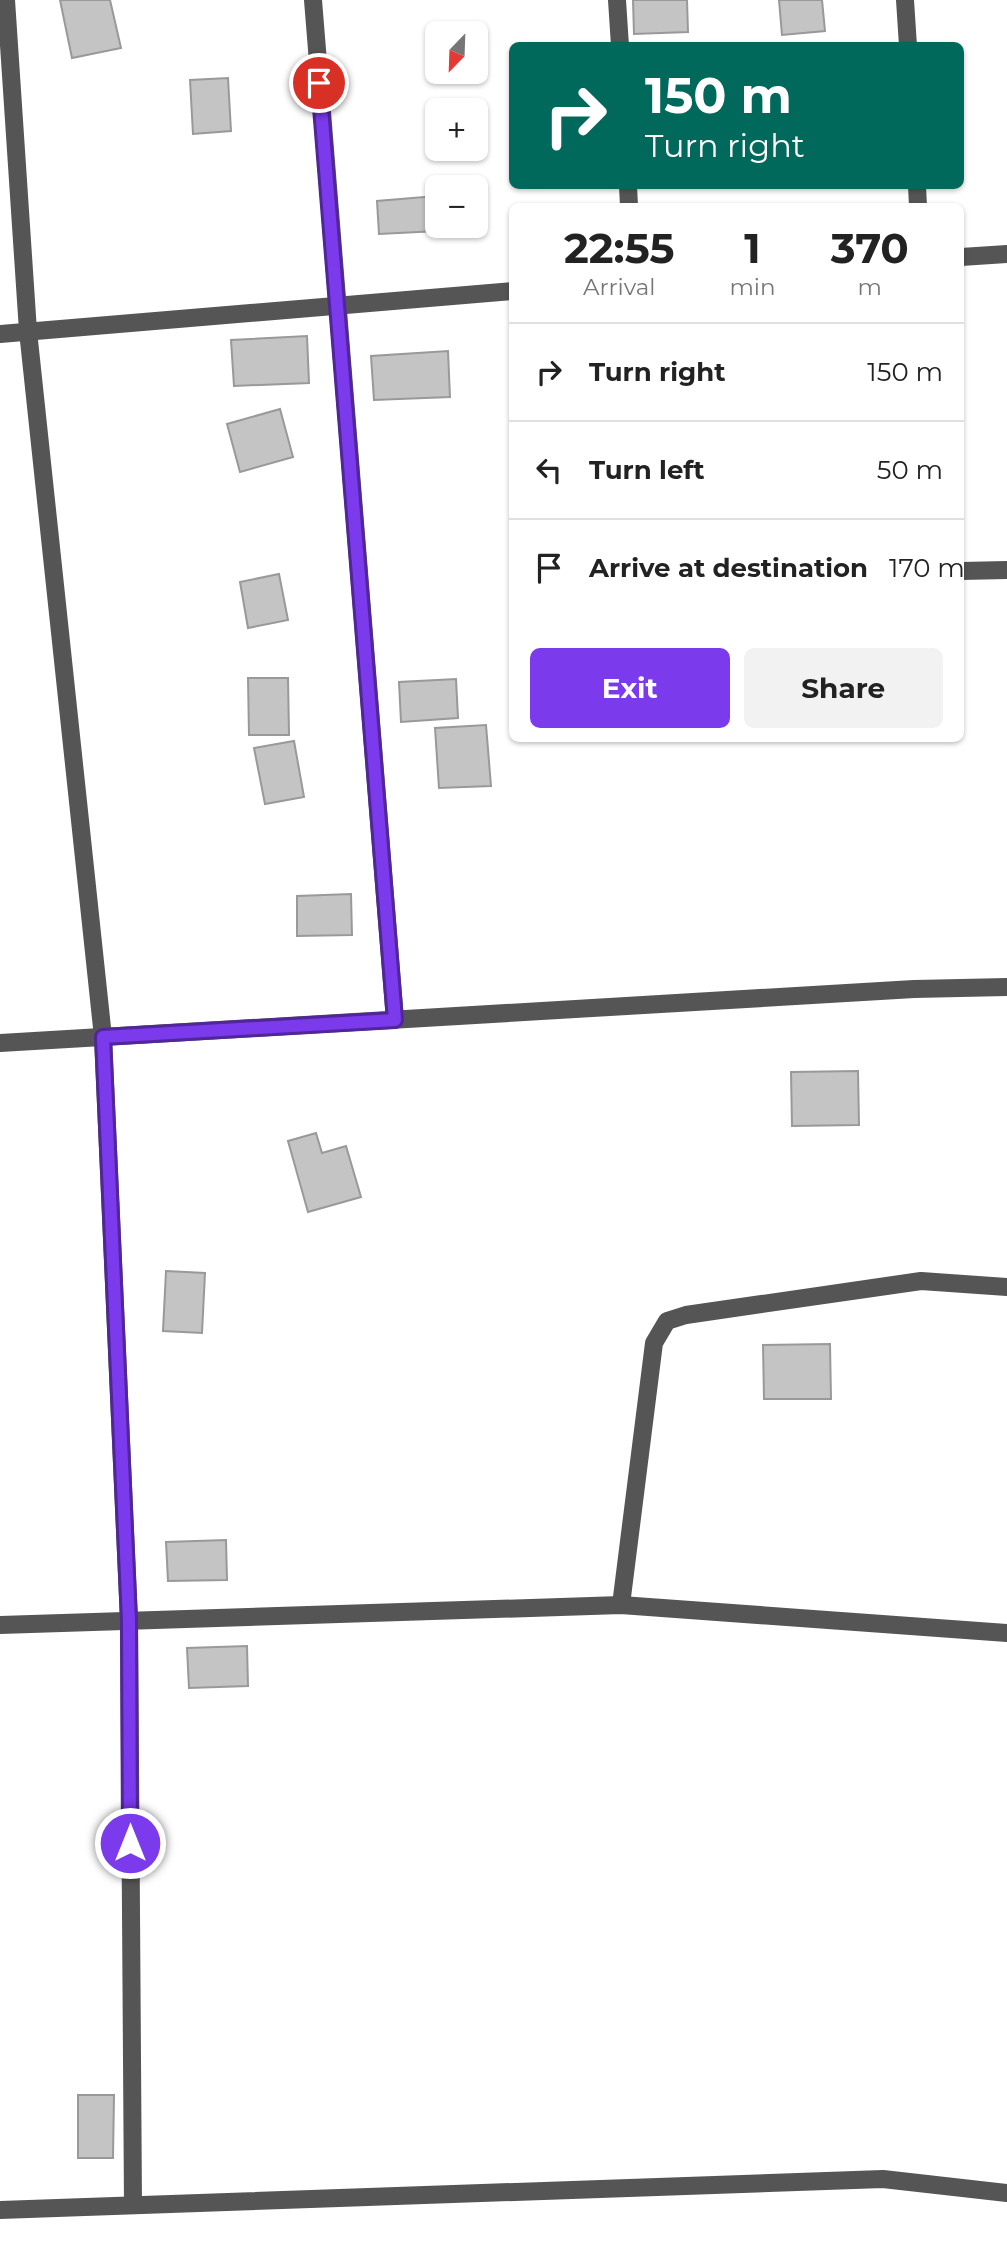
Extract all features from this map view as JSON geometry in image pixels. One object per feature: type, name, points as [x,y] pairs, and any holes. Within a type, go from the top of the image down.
[{"type":"street","points":[[6,0],[28,331],[103,1037],[129,1620],[133,2205]]},
{"type":"street","points":[[313,0],[395,1020]]},
{"type":"street","points":[[617,0],[620,42]]},
{"type":"street","points":[[905,0],[908,42]]},
{"type":"street","points":[[964,257],[1007,254]]},
{"type":"street","points":[[0,334],[509,291]]},
{"type":"street","points":[[964,571],[1007,570]]},
{"type":"street","points":[[0,1043],[900,990],[1007,987]]},
{"type":"street","points":[[621,1605],[654,1343],[667,1321],[686,1315],[920,1282],[1007,1287]]},
{"type":"street","points":[[0,1625],[621,1605],[1007,1633]]},
{"type":"street","points":[[0,2210],[883,2179],[1007,2193]]},
{"type":"building","points":[[60,0],[110,0],[121,48],[72,58]]},
{"type":"building","points":[[633,0],[687,0],[688,32],[634,34]]},
{"type":"building","points":[[779,0],[822,0],[825,31],[782,35]]},
{"type":"building","points":[[228,78],[231,131],[193,134],[190,80]]},
{"type":"building","points":[[425,197],[425,232],[379,234],[377,201]]},
{"type":"building","points":[[307,336],[309,383],[234,386],[231,340]]},
{"type":"building","points":[[448,351],[450,397],[374,400],[371,356]]},
{"type":"building","points":[[280,409],[293,457],[240,472],[227,424]]},
{"type":"building","points":[[279,574],[288,620],[248,628],[240,582]]},
{"type":"building","points":[[248,678],[288,678],[289,735],[249,735]]},
{"type":"building","points":[[456,679],[458,718],[401,722],[399,682]]},
{"type":"building","points":[[486,725],[491,786],[439,788],[435,728]]},
{"type":"building","points":[[294,741],[304,797],[265,804],[254,748]]},
{"type":"building","points":[[351,894],[352,935],[297,936],[297,896]]},
{"type":"building","points":[[858,1071],[859,1125],[792,1126],[791,1072]]},
{"type":"building","points":[[316,1133],[322,1153],[346,1146],[361,1197],[308,1212],[288,1141]]},
{"type":"building","points":[[166,1271],[205,1273],[202,1333],[163,1331]]},
{"type":"building","points":[[830,1344],[831,1399],[764,1399],[763,1345]]},
{"type":"building","points":[[226,1540],[227,1580],[168,1581],[166,1542]]},
{"type":"building","points":[[247,1646],[248,1686],[189,1688],[187,1648]]},
{"type":"building","points":[[78,2095],[114,2095],[113,2158],[78,2158]]},
{"type":"route","points":[[130,1843],[129,1620],[103,1037],[395,1020],[319,83]]}]
